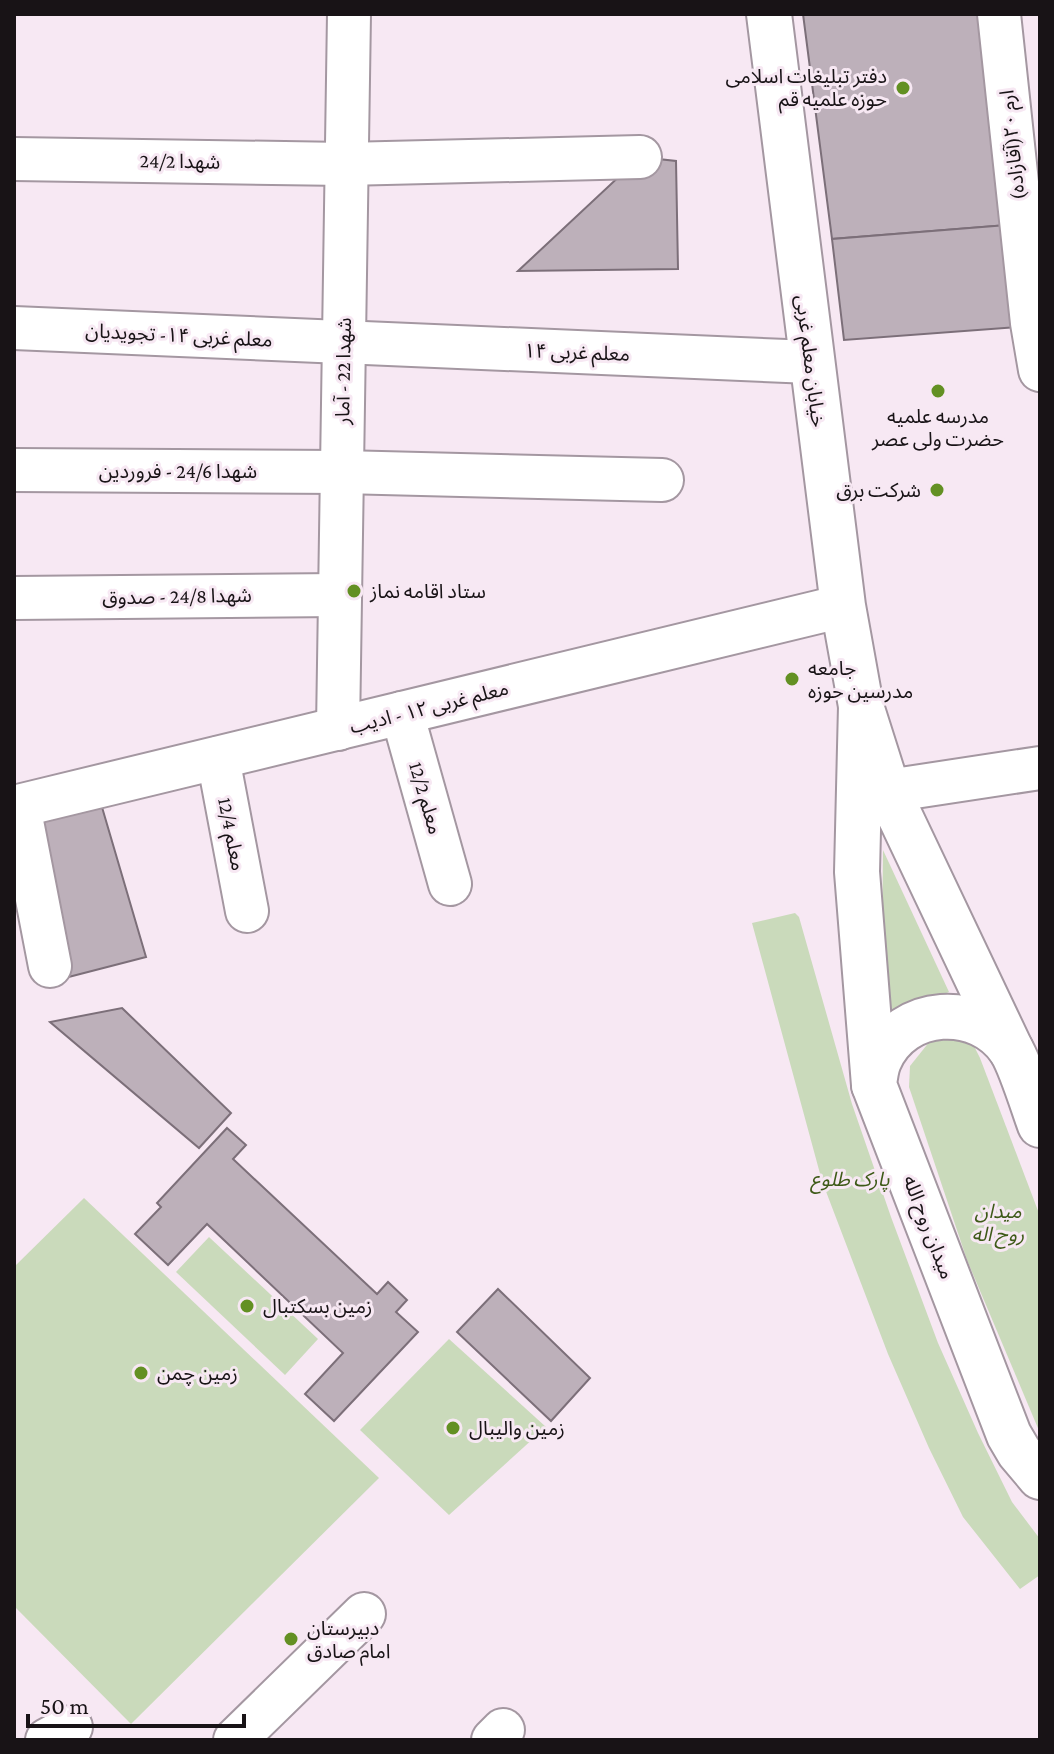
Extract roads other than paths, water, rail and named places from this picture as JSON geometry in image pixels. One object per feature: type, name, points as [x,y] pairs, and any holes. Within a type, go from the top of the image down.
[{"type":"main road","name":"خیابان معلم غربی","points":[[769,14],[843,606],[861,706],[888,791],[1011,1050]]},
{"type":"main road","name":"خیابان معلم غربی","points":[[861,706],[857,872],[874,1085]]},
{"type":"main road","points":[[874,1085],[879,1061],[898,1035],[932,1017],[960,1016],[975,1020],[1011,1050],[1040,1125]]},
{"type":"main road","name":"میدان روح الله","points":[[874,1085],[1009,1435],[1040,1477]]},
{"type":"street","name":"شهدا 22 - آمار","points":[[338,729],[349,14]]},
{"type":"street","name":"ارم ۲۰(آقازاده)","points":[[999,14],[1040,370]]},
{"type":"street","name":"شهدا 24/2","points":[[14,159],[345,164],[640,157]]},
{"type":"street","name":"معلم غربی ۱۴- تجویدیان","points":[[14,328],[343,342]]},
{"type":"street","name":"معلم غربی ۱۴","points":[[343,342],[811,362]]},
{"type":"street","name":"شهدا 24/6 - فروردین","points":[[14,470],[342,472],[662,480]]},
{"type":"street","name":"شهدا 24/8 - صدوق","points":[[14,598],[340,595]]},
{"type":"street","name":"معلم غربی ۱۲ - ادیب","points":[[17,806],[843,606]]},
{"type":"street","name":"معلم 12/2","points":[[402,713],[450,884]]},
{"type":"street","name":"معلم 12/4","points":[[218,758],[247,911]]},
{"type":"street","points":[[888,791],[1040,768]]},
{"type":"street","points":[[17,806],[50,966]]},
{"type":"street","points":[[235,1740],[364,1614]]},
{"type":"place","name":"دفتر تبلیغات اسلامی حوزه علمیه قم","points":[[903,88]]},
{"type":"place","name":"مدرسه علمیه حضرت ولی عصر","points":[[938,391]]},
{"type":"place","name":"شرکت برق","points":[[937,490]]},
{"type":"place","name":"ستاد اقامه نماز","points":[[354,591]]},
{"type":"place","name":"جامعه مدرسین حوزه","points":[[792,679]]},
{"type":"place","name":"زمین بسکتبال","points":[[247,1306]]},
{"type":"place","name":"زمین چمن","points":[[141,1373]]},
{"type":"place","name":"زمین والیبال","points":[[453,1428]]},
{"type":"place","name":"دبیرستان امام صادق","points":[[291,1639]]},
{"type":"park label","name":"پارک طلوع","points":[[850,1179]]},
{"type":"park label","name":"میدان روح اله","points":[[998,1222]]}]
